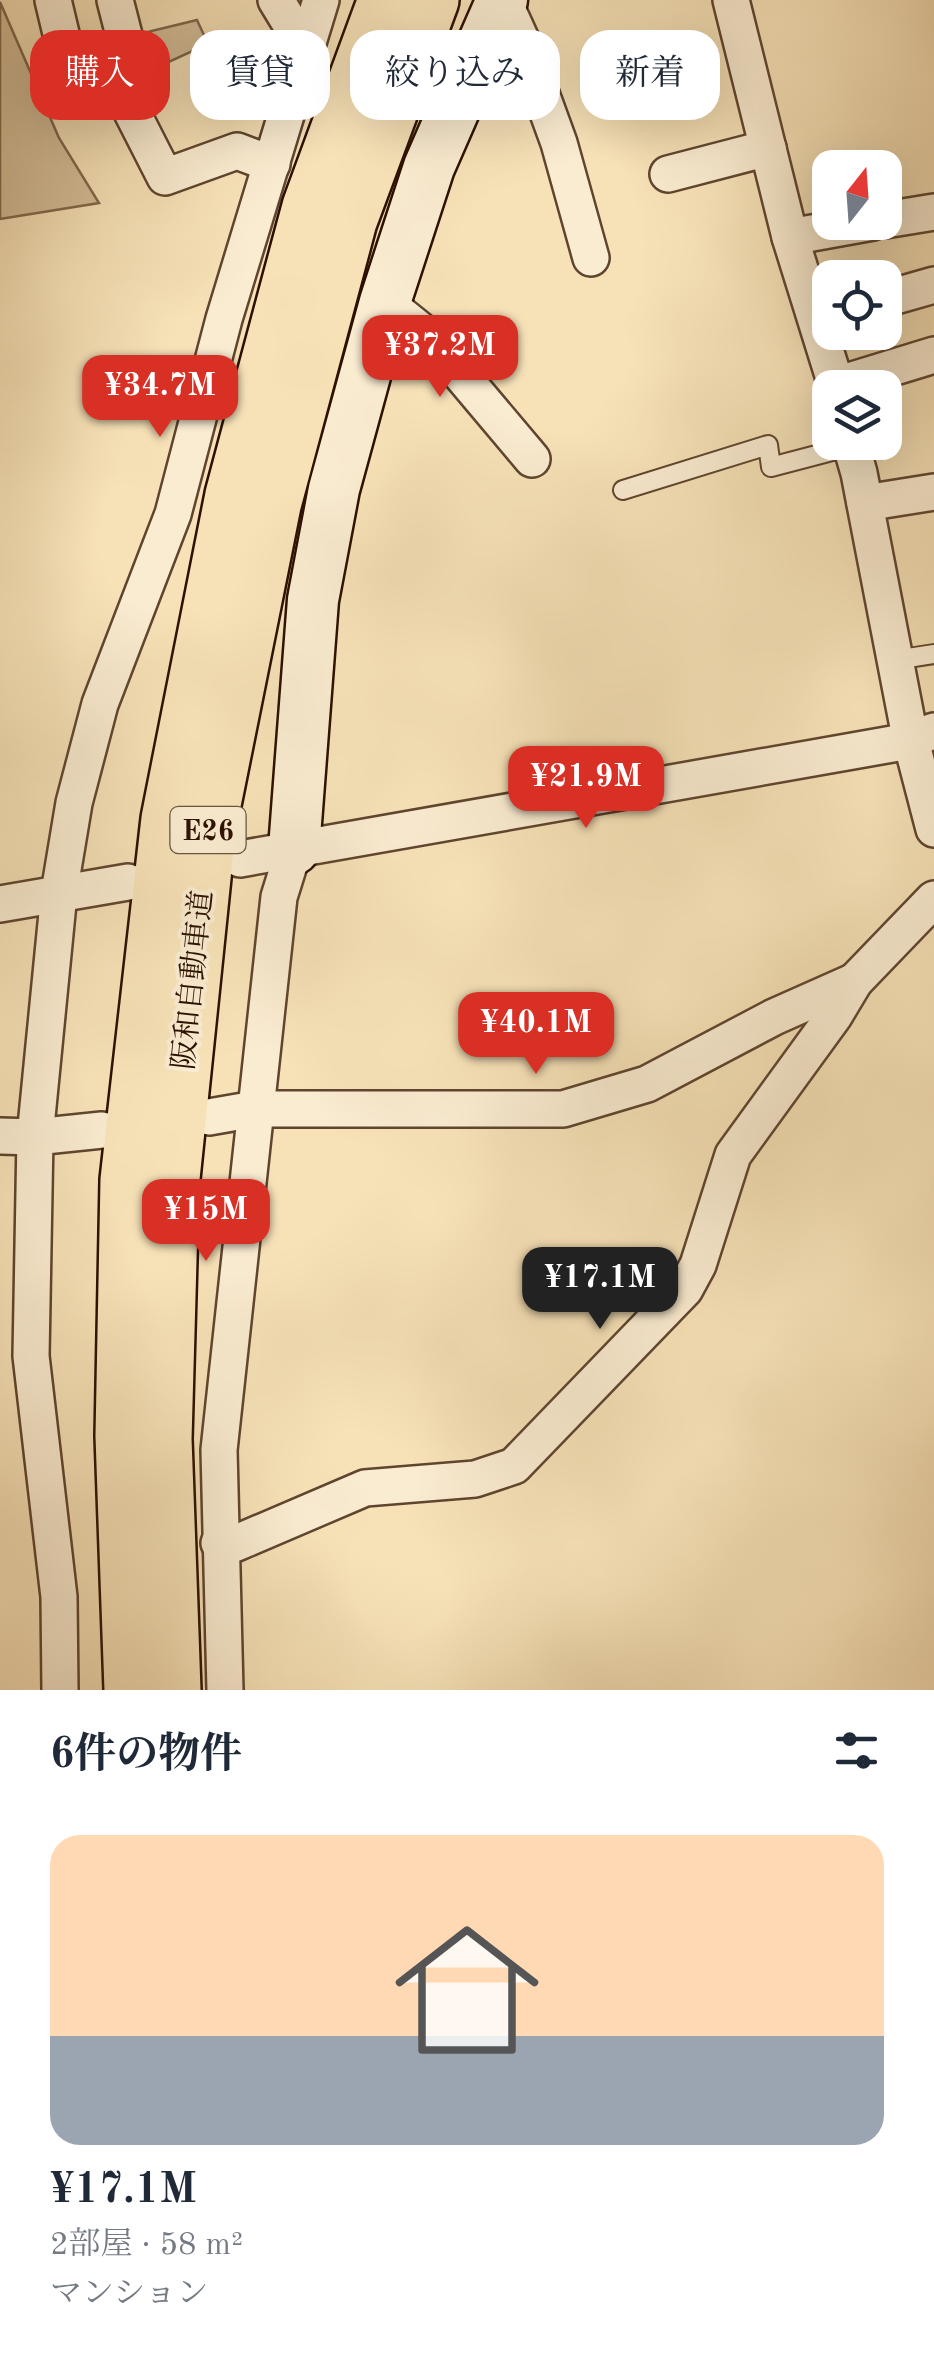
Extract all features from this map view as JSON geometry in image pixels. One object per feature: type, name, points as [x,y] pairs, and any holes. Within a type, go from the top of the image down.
[{"type":"highway","name":"阪和自動車道","points":[[132,1690],[123,1436],[128,1180],[169,819],[238,476],[310,207],[386,0]]},
{"type":"highway","name":"阪和自動車道","points":[[173,1690],[164,1439],[170,1188],[208,828],[273,505],[338,259],[431,0]]},
{"type":"street","points":[[53,0],[60,30]]},
{"type":"street","points":[[115,0],[122,30]]},
{"type":"street","points":[[276,0],[293,28],[299,30]]},
{"type":"street","points":[[311,30],[321,0]]},
{"type":"street","points":[[502,0],[571,140],[594,238]]},
{"type":"street","points":[[225,1690],[219,1450],[280,897],[294,849],[312,600],[334,489],[385,302],[429,167],[502,0]]},
{"type":"street","points":[[731,0],[790,237],[812,289]]},
{"type":"street","points":[[115,120],[166,177],[236,151],[272,164]]},
{"type":"street","points":[[60,1690],[59,1596],[31,1356],[35,1137],[59,893],[74,803],[100,704],[173,514],[224,319],[285,120]]},
{"type":"street","points":[[668,174],[768,148]]},
{"type":"street","points":[[902,214],[932,203]]},
{"type":"street","points":[[790,237],[812,233]]},
{"type":"street","points":[[902,294],[934,286]]},
{"type":"street","points":[[385,302],[431,339],[532,459]]},
{"type":"street","points":[[898,370],[932,361]]},
{"type":"street","points":[[854,460],[895,660],[922,734],[934,829]]},
{"type":"street","points":[[865,504],[934,492]]},
{"type":"street","points":[[240,859],[898,743],[922,734]]},
{"type":"street","points":[[0,904],[128,882]]},
{"type":"street","points":[[219,1544],[234,1544],[365,1488],[475,1478],[514,1466],[686,1289],[698,1266],[734,1155],[855,981],[934,899]]},
{"type":"street","points":[[209,1117],[255,1109],[563,1109],[646,1084],[774,1017],[855,981]]},
{"type":"street","points":[[0,1136],[35,1137],[102,1130]]},
{"type":"lane","points":[[623,490],[768,445],[772,467],[812,455]]},
{"type":"lane","points":[[895,660],[934,654]]},
{"type":"shaded area","points":[[0,2],[30,71],[30,120],[51,120],[99,203],[0,219]]},
{"type":"shaded area","points":[[197,20],[202,30],[190,30],[190,52],[170,61],[170,30],[156,30]]}]
